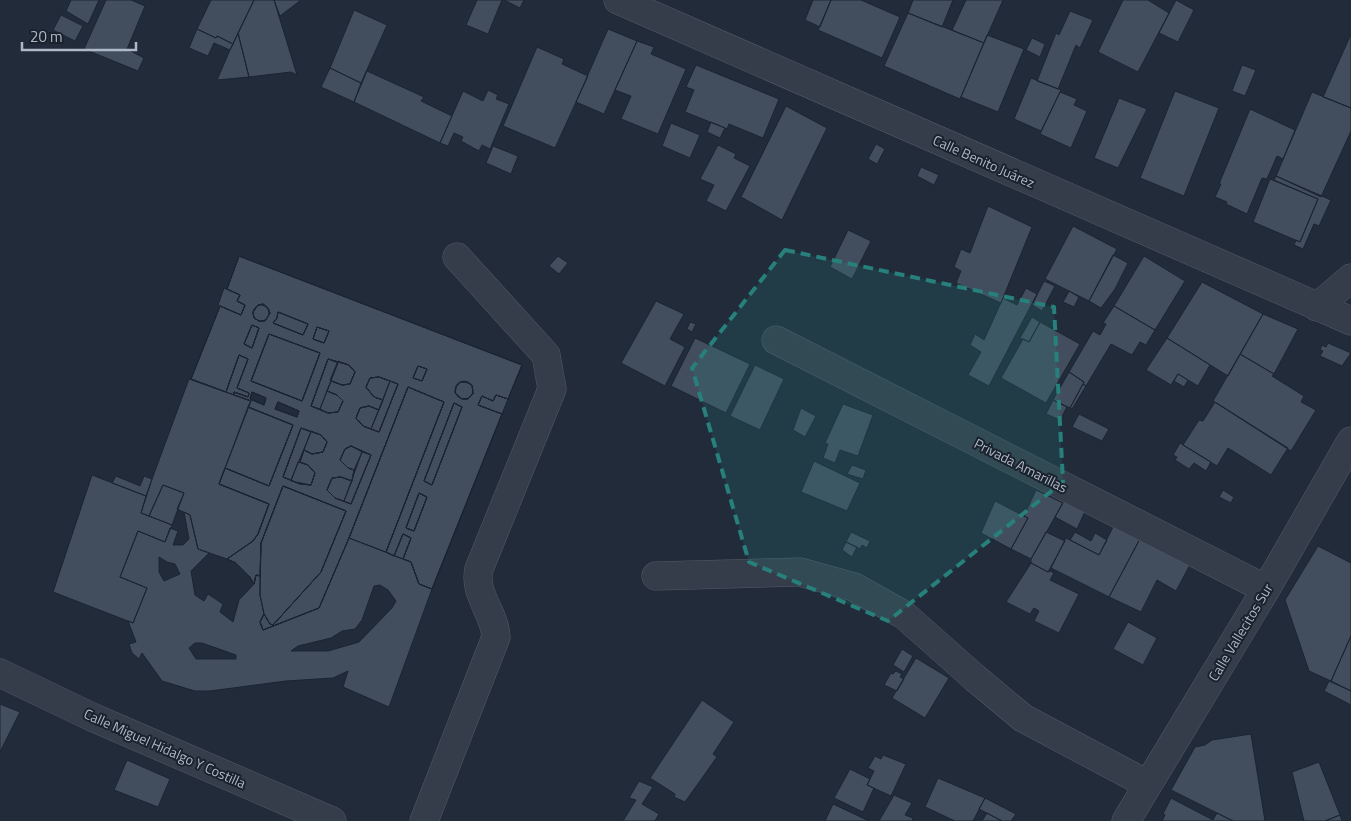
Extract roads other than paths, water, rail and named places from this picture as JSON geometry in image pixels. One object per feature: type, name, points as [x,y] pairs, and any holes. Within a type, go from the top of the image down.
[{"type":"street","name":"Calle Benito Juárez","points":[[618,0],[1351,321]]},
{"type":"street","points":[[424,821],[496,637],[494,622],[477,584],[479,569],[552,389],[546,355],[457,257]]},
{"type":"street","points":[[1317,306],[1351,278]]},
{"type":"street","name":"Privada Amarillas","points":[[776,340],[1266,589]]},
{"type":"street","name":"Calle Vallecitos Sur","points":[[1126,821],[1266,589],[1351,442]]},
{"type":"street","points":[[656,576],[800,572],[854,587],[904,615],[1023,718],[1147,784]]},
{"type":"street","name":"Calle Miguel Hidalgo Y Costilla","points":[[0,673],[92,717],[332,821]]}]
